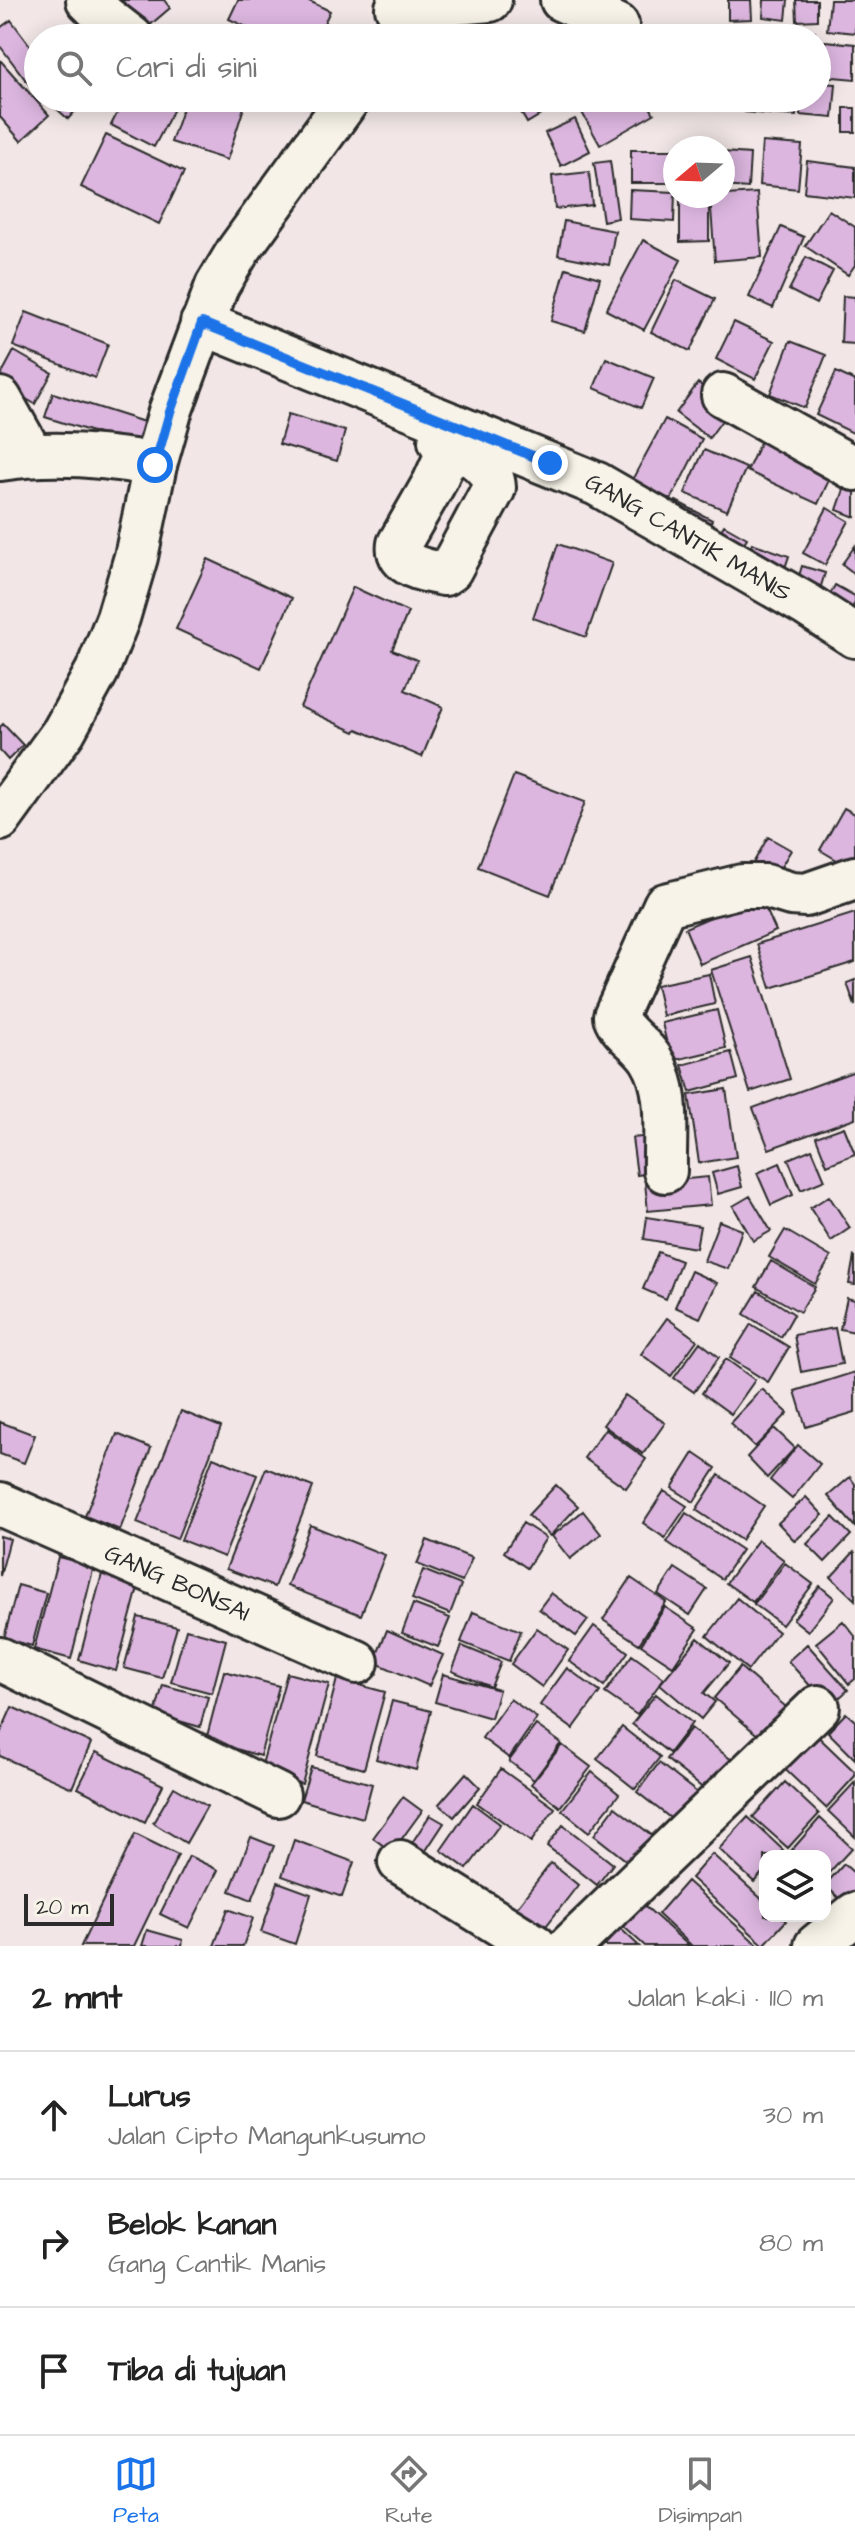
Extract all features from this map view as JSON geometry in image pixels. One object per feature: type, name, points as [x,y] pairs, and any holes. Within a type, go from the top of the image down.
[{"type":"street","points":[[88,0],[114,24]]},
{"type":"street","points":[[393,15],[490,0]]},
{"type":"street","points":[[562,0],[615,24]]},
{"type":"street","points":[[5,801],[64,731],[97,671],[118,618],[136,557],[155,465],[170,412],[217,286],[332,112]]},
{"type":"street","points":[[198,336],[451,445]]},
{"type":"street","name":"GANG CANTIK MANIS","points":[[198,336],[597,484],[855,636]]},
{"type":"street","points":[[723,395],[855,469]]},
{"type":"street","points":[[0,399],[16,456],[110,456],[155,465]]},
{"type":"street","points":[[665,1171],[663,1092],[659,1075],[643,1048],[618,1024],[615,1016],[665,905],[742,886],[765,886],[806,895],[855,878]]},
{"type":"street","name":"GANG BONSAI","points":[[0,1504],[357,1662]]},
{"type":"street","points":[[0,1659],[278,1795]]},
{"type":"street","points":[[570,1946],[818,1707]]},
{"type":"street","points":[[400,1862],[535,1946]]},
{"type":"street","points":[[816,1946],[855,1914]]},
{"type":"building","points":[[105,0],[164,0],[170,8],[151,24],[125,24]]},
{"type":"building","points":[[238,0],[307,0],[330,11],[324,24],[240,24],[229,19]]},
{"type":"building","points":[[728,0],[751,0],[752,19],[728,20]]},
{"type":"building","points":[[764,0],[788,0],[786,20],[763,17]]},
{"type":"building","points":[[796,0],[817,0],[817,20],[797,21]]},
{"type":"building","points":[[830,0],[855,0],[855,33],[831,30],[831,24],[828,24]]},
{"type":"building","points":[[11,20],[24,37],[24,78],[0,46],[0,28]]},
{"type":"building","points":[[831,42],[855,44],[855,79],[831,77]]},
{"type":"building","points":[[0,60],[24,87],[24,112],[46,112],[49,115],[21,141],[0,117]]},
{"type":"building","points":[[831,84],[836,84],[833,118],[800,115],[800,112],[831,112]]},
{"type":"building","points":[[844,108],[855,108],[855,132],[844,132]]},
{"type":"building","points":[[60,112],[74,112],[68,119]]},
{"type":"building","points":[[118,112],[172,112],[154,147],[111,125]]},
{"type":"building","points":[[181,112],[242,112],[227,160],[171,142]]},
{"type":"building","points":[[521,112],[545,112],[527,123]]},
{"type":"building","points":[[582,112],[653,112],[654,114],[600,145]]},
{"type":"building","points":[[745,112],[796,112],[796,116]]},
{"type":"building","points":[[575,119],[590,151],[561,166],[545,133]]},
{"type":"building","points":[[106,135],[184,172],[159,224],[81,187]]},
{"type":"building","points":[[762,142],[802,145],[798,189],[759,185]]},
{"type":"building","points":[[631,150],[663,150],[663,183],[631,183]]},
{"type":"building","points":[[735,153],[750,154],[748,188],[735,187]]},
{"type":"building","points":[[610,161],[618,218],[603,221],[594,163]]},
{"type":"building","points":[[807,161],[855,167],[855,198],[804,192]]},
{"type":"building","points":[[589,172],[592,205],[555,209],[552,176]]},
{"type":"building","points":[[630,190],[663,191],[663,208],[674,208],[674,222],[629,219]]},
{"type":"building","points":[[757,193],[762,257],[715,261],[711,208],[735,208],[735,194]]},
{"type":"building","points":[[680,208],[709,208],[709,241],[680,242]]},
{"type":"building","points":[[829,210],[855,227],[855,265],[848,275],[805,246]]},
{"type":"building","points":[[564,221],[615,231],[609,265],[558,255]]},
{"type":"building","points":[[781,227],[804,237],[773,308],[749,297]]},
{"type":"building","points":[[643,240],[681,260],[644,330],[606,310]]},
{"type":"building","points":[[806,257],[833,271],[816,304],[789,290]]},
{"type":"building","points":[[566,268],[600,278],[585,331],[551,321]]},
{"type":"building","points":[[676,280],[715,299],[690,351],[651,332]]},
{"type":"building","points":[[843,296],[855,297],[855,344],[841,343]]},
{"type":"building","points":[[26,312],[108,344],[95,378],[13,346]]},
{"type":"building","points":[[734,322],[774,341],[755,379],[716,359]]},
{"type":"building","points":[[790,341],[826,355],[805,408],[770,394]]},
{"type":"building","points":[[14,351],[52,373],[35,404],[0,384],[0,377]]},
{"type":"building","points":[[606,358],[654,378],[641,408],[594,388]]},
{"type":"building","points":[[836,372],[855,381],[855,434],[816,415]]},
{"type":"building","points":[[698,383],[731,408],[709,438],[676,413]]},
{"type":"building","points":[[53,393],[144,422],[137,446],[45,417]]},
{"type":"building","points":[[288,414],[345,431],[337,461],[279,444]]},
{"type":"building","points":[[665,419],[702,439],[671,500],[632,480]]},
{"type":"building","points":[[763,436],[834,469],[818,504],[747,471]]},
{"type":"building","points":[[704,450],[746,468],[727,511],[685,493]]},
{"type":"building","points":[[847,481],[855,485],[855,517],[837,510]]},
{"type":"building","points":[[676,501],[712,520],[702,539],[667,520]]},
{"type":"building","points":[[827,508],[849,521],[825,565],[803,553]]},
{"type":"building","points":[[724,525],[747,538],[734,559],[712,546]]},
{"type":"building","points":[[752,543],[789,556],[781,580],[744,566]]},
{"type":"building","points":[[558,544],[612,563],[586,637],[533,618]]},
{"type":"building","points":[[855,546],[855,574],[842,564]]},
{"type":"building","points":[[208,559],[292,598],[261,668],[176,629]]},
{"type":"building","points":[[802,566],[825,573],[817,599],[794,592]]},
{"type":"building","points":[[835,585],[855,596],[855,603],[845,620],[823,607]]},
{"type":"building","points":[[353,587],[408,612],[392,650],[417,660],[405,690],[443,707],[422,757],[300,707]]},
{"type":"building","points":[[3,724],[23,745],[8,760],[0,751],[0,727]]},
{"type":"building","points":[[514,775],[585,802],[550,895],[478,867]]},
{"type":"building","points":[[844,808],[855,814],[855,856],[849,867],[820,850]]},
{"type":"building","points":[[768,837],[791,850],[769,887],[747,874]]},
{"type":"building","points":[[760,896],[776,931],[700,964],[685,928]]},
{"type":"building","points":[[855,913],[855,962],[771,988],[757,944]]},
{"type":"building","points":[[752,957],[790,1079],[750,1092],[711,970]]},
{"type":"building","points":[[709,974],[715,1004],[663,1016],[656,985]]},
{"type":"building","points":[[855,980],[855,1006],[847,983]]},
{"type":"building","points":[[717,1010],[726,1048],[671,1061],[662,1023]]},
{"type":"building","points":[[731,1052],[738,1079],[690,1092],[682,1065]]},
{"type":"building","points":[[855,1071],[855,1118],[769,1149],[753,1108]]},
{"type":"building","points":[[726,1089],[736,1157],[699,1163],[689,1095]]},
{"type":"building","points":[[844,1127],[855,1154],[827,1165],[816,1137]]},
{"type":"building","points":[[652,1136],[657,1172],[637,1175],[632,1138]]},
{"type":"building","points":[[812,1149],[825,1180],[801,1190],[788,1159]]},
{"type":"building","points":[[780,1163],[793,1195],[771,1205],[757,1173]]},
{"type":"building","points":[[737,1166],[742,1187],[718,1194],[712,1173]]},
{"type":"building","points":[[708,1177],[711,1205],[648,1211],[645,1183]]},
{"type":"building","points":[[750,1196],[771,1231],[753,1241],[733,1206]]},
{"type":"building","points":[[829,1196],[850,1228],[831,1241],[810,1208]]},
{"type":"building","points":[[647,1217],[700,1226],[696,1248],[644,1239]]},
{"type":"building","points":[[719,1221],[742,1230],[728,1269],[704,1261]]},
{"type":"building","points":[[785,1230],[831,1257],[815,1284],[769,1257]]},
{"type":"building","points":[[658,1252],[681,1261],[666,1299],[643,1289]]},
{"type":"building","points":[[855,1257],[855,1285],[849,1284]]},
{"type":"building","points":[[771,1261],[815,1287],[800,1312],[756,1287]]},
{"type":"building","points":[[691,1271],[717,1283],[700,1318],[675,1307]]},
{"type":"building","points":[[758,1291],[794,1314],[781,1337],[744,1314]]},
{"type":"building","points":[[847,1298],[855,1300],[855,1332],[840,1329]]},
{"type":"building","points":[[667,1318],[697,1340],[671,1376],[641,1354]]},
{"type":"building","points":[[751,1324],[789,1347],[768,1382],[730,1358]]},
{"type":"building","points":[[835,1328],[842,1364],[801,1372],[794,1335]]},
{"type":"building","points":[[700,1342],[719,1357],[694,1392],[674,1378]]},
{"type":"building","points":[[726,1359],[755,1380],[731,1414],[702,1393]]},
{"type":"building","points":[[855,1372],[855,1412],[806,1427],[795,1391]]},
{"type":"building","points":[[762,1389],[788,1413],[755,1447],[730,1423]]},
{"type":"building","points":[[625,1395],[665,1423],[643,1454],[603,1425]]},
{"type":"building","points":[[181,1411],[221,1427],[177,1539],[137,1523]]},
{"type":"building","points":[[0,1422],[35,1435],[24,1463],[0,1454]]},
{"type":"building","points":[[774,1428],[795,1448],[767,1478],[747,1457]]},
{"type":"building","points":[[605,1429],[646,1459],[626,1488],[584,1458]]},
{"type":"building","points":[[117,1434],[151,1448],[120,1530],[85,1516]]},
{"type":"building","points":[[798,1445],[820,1464],[792,1499],[770,1480]]},
{"type":"building","points":[[694,1453],[716,1468],[694,1502],[672,1488]]},
{"type":"building","points":[[213,1457],[257,1475],[224,1557],[181,1540]]},
{"type":"building","points":[[266,1468],[313,1487],[274,1587],[226,1569]]},
{"type":"building","points":[[719,1475],[764,1506],[741,1540],[696,1510]]},
{"type":"building","points":[[850,1477],[855,1484],[855,1527],[828,1496]]},
{"type":"building","points":[[556,1485],[578,1506],[550,1536],[528,1515]]},
{"type":"building","points":[[664,1491],[687,1506],[665,1538],[643,1523]]},
{"type":"building","points":[[806,1497],[823,1515],[795,1541],[778,1523]]},
{"type":"building","points":[[583,1511],[601,1534],[570,1559],[552,1536]]},
{"type":"building","points":[[686,1513],[742,1550],[722,1579],[667,1542]]},
{"type":"building","points":[[833,1517],[851,1535],[825,1562],[807,1544]]},
{"type":"building","points":[[523,1523],[546,1538],[527,1568],[504,1552]]},
{"type":"building","points":[[310,1525],[385,1555],[361,1615],[287,1586]]},
{"type":"building","points":[[0,1536],[10,1539],[0,1576]]},
{"type":"building","points":[[427,1540],[472,1558],[462,1582],[417,1564]]},
{"type":"building","points":[[758,1540],[784,1560],[753,1602],[726,1583]]},
{"type":"building","points":[[855,1553],[855,1600],[831,1577]]},
{"type":"building","points":[[58,1557],[94,1566],[71,1659],[34,1649]]},
{"type":"building","points":[[785,1563],[813,1584],[782,1625],[754,1604]]},
{"type":"building","points":[[675,1568],[707,1589],[690,1615],[658,1594]]},
{"type":"building","points":[[423,1570],[461,1585],[450,1614],[412,1599]]},
{"type":"building","points":[[102,1574],[139,1584],[116,1671],[79,1660]]},
{"type":"building","points":[[631,1578],[666,1602],[639,1644],[603,1620]]},
{"type":"building","points":[[18,1585],[46,1593],[32,1646],[4,1638]]},
{"type":"building","points":[[820,1586],[834,1598],[808,1631],[793,1619]]},
{"type":"building","points":[[551,1593],[588,1620],[576,1636],[539,1609]]},
{"type":"building","points":[[737,1598],[778,1632],[748,1670],[707,1636]]},
{"type":"building","points":[[413,1604],[450,1618],[438,1647],[402,1633]]},
{"type":"building","points":[[665,1607],[698,1629],[673,1666],[641,1645]]},
{"type":"building","points":[[473,1612],[521,1631],[509,1661],[461,1642]]},
{"type":"building","points":[[138,1617],[177,1627],[162,1678],[124,1668]]},
{"type":"building","points":[[843,1621],[855,1636],[855,1679],[849,1684],[816,1643]]},
{"type":"building","points":[[594,1626],[628,1652],[604,1686],[569,1661]]},
{"type":"building","points":[[537,1628],[568,1650],[542,1687],[511,1664]]},
{"type":"building","points":[[186,1629],[226,1640],[212,1693],[171,1682]]},
{"type":"building","points":[[387,1630],[443,1655],[429,1686],[374,1662]]},
{"type":"building","points":[[698,1638],[729,1663],[704,1693],[715,1702],[701,1719],[660,1684]]},
{"type":"building","points":[[807,1644],[848,1690],[829,1707],[788,1661]]},
{"type":"building","points":[[462,1646],[501,1662],[491,1687],[452,1671]]},
{"type":"building","points":[[632,1655],[664,1678],[637,1715],[605,1693]]},
{"type":"building","points":[[740,1667],[793,1713],[767,1743],[714,1698]]},
{"type":"building","points":[[567,1668],[600,1692],[573,1729],[540,1705]]},
{"type":"building","points":[[224,1671],[279,1686],[260,1756],[206,1740]]},
{"type":"building","points":[[287,1673],[329,1684],[302,1784],[260,1772]]},
{"type":"building","points":[[443,1674],[499,1690],[491,1718],[435,1702]]},
{"type":"building","points":[[337,1679],[385,1692],[364,1769],[317,1756]]},
{"type":"building","points":[[163,1685],[208,1697],[200,1727],[155,1714]]},
{"type":"building","points":[[656,1694],[692,1723],[669,1753],[632,1724]]},
{"type":"building","points":[[510,1699],[537,1718],[509,1758],[482,1738]]},
{"type":"building","points":[[392,1701],[431,1711],[416,1770],[376,1759]]},
{"type":"building","points":[[12,1707],[91,1743],[72,1788],[0,1756],[0,1734]]},
{"type":"building","points":[[846,1713],[855,1721],[855,1759],[828,1732]]},
{"type":"building","points":[[536,1725],[561,1743],[534,1780],[509,1761]]},
{"type":"building","points":[[622,1727],[660,1757],[635,1789],[597,1759]]},
{"type":"building","points":[[808,1727],[855,1772],[855,1776],[826,1808],[776,1761]]},
{"type":"building","points":[[691,1728],[738,1765],[714,1797],[666,1759]]},
{"type":"building","points":[[562,1745],[591,1767],[560,1807],[531,1784]]},
{"type":"building","points":[[96,1752],[163,1785],[145,1822],[78,1788]]},
{"type":"building","points":[[659,1763],[700,1795],[678,1824],[637,1792]]},
{"type":"building","points":[[311,1767],[372,1784],[363,1818],[301,1800]]},
{"type":"building","points":[[501,1769],[555,1808],[531,1842],[477,1803]]},
{"type":"building","points":[[592,1772],[619,1794],[589,1832],[562,1810]]},
{"type":"building","points":[[466,1773],[480,1787],[454,1817],[439,1804]]},
{"type":"building","points":[[785,1782],[819,1814],[788,1848],[753,1817]]},
{"type":"building","points":[[855,1782],[855,1837],[828,1811]]},
{"type":"building","points":[[174,1787],[207,1806],[186,1843],[153,1823]]},
{"type":"building","points":[[403,1797],[422,1811],[392,1852],[373,1838]]},
{"type":"building","points":[[473,1804],[500,1824],[467,1869],[441,1850]]},
{"type":"building","points":[[615,1807],[654,1837],[632,1865],[594,1835]]},
{"type":"building","points":[[430,1815],[444,1823],[419,1861],[406,1852]]},
{"type":"building","points":[[748,1817],[783,1850],[759,1850],[759,1877],[754,1882],[719,1849]]},
{"type":"building","points":[[820,1818],[852,1848],[831,1871],[831,1850],[792,1850]]},
{"type":"building","points":[[563,1825],[613,1864],[597,1885],[547,1846]]},
{"type":"building","points":[[135,1834],[178,1855],[134,1946],[81,1946]]},
{"type":"building","points":[[251,1837],[274,1846],[252,1900],[230,1891]]},
{"type":"building","points":[[294,1840],[354,1862],[342,1897],[282,1876]]},
{"type":"building","points":[[712,1854],[759,1897],[759,1922],[785,1922],[764,1945],[691,1878]]},
{"type":"building","points":[[189,1856],[218,1870],[189,1928],[160,1914]]},
{"type":"building","points":[[551,1863],[578,1885],[543,1930],[516,1908]]},
{"type":"building","points":[[844,1864],[855,1874],[855,1892],[845,1904],[831,1891],[831,1878]]},
{"type":"building","points":[[687,1881],[759,1946],[692,1946],[658,1914]]},
{"type":"building","points":[[278,1882],[311,1894],[295,1944],[261,1932]]},
{"type":"building","points":[[644,1905],[689,1946],[645,1946],[624,1927]]},
{"type":"building","points":[[228,1909],[253,1918],[243,1946],[214,1946]]},
{"type":"building","points":[[620,1928],[639,1946],[604,1946]]},
{"type":"building","points":[[147,1930],[183,1940],[182,1946],[142,1946]]},
{"type":"route","points":[[155,465],[170,412],[202,323],[550,463]]}]
